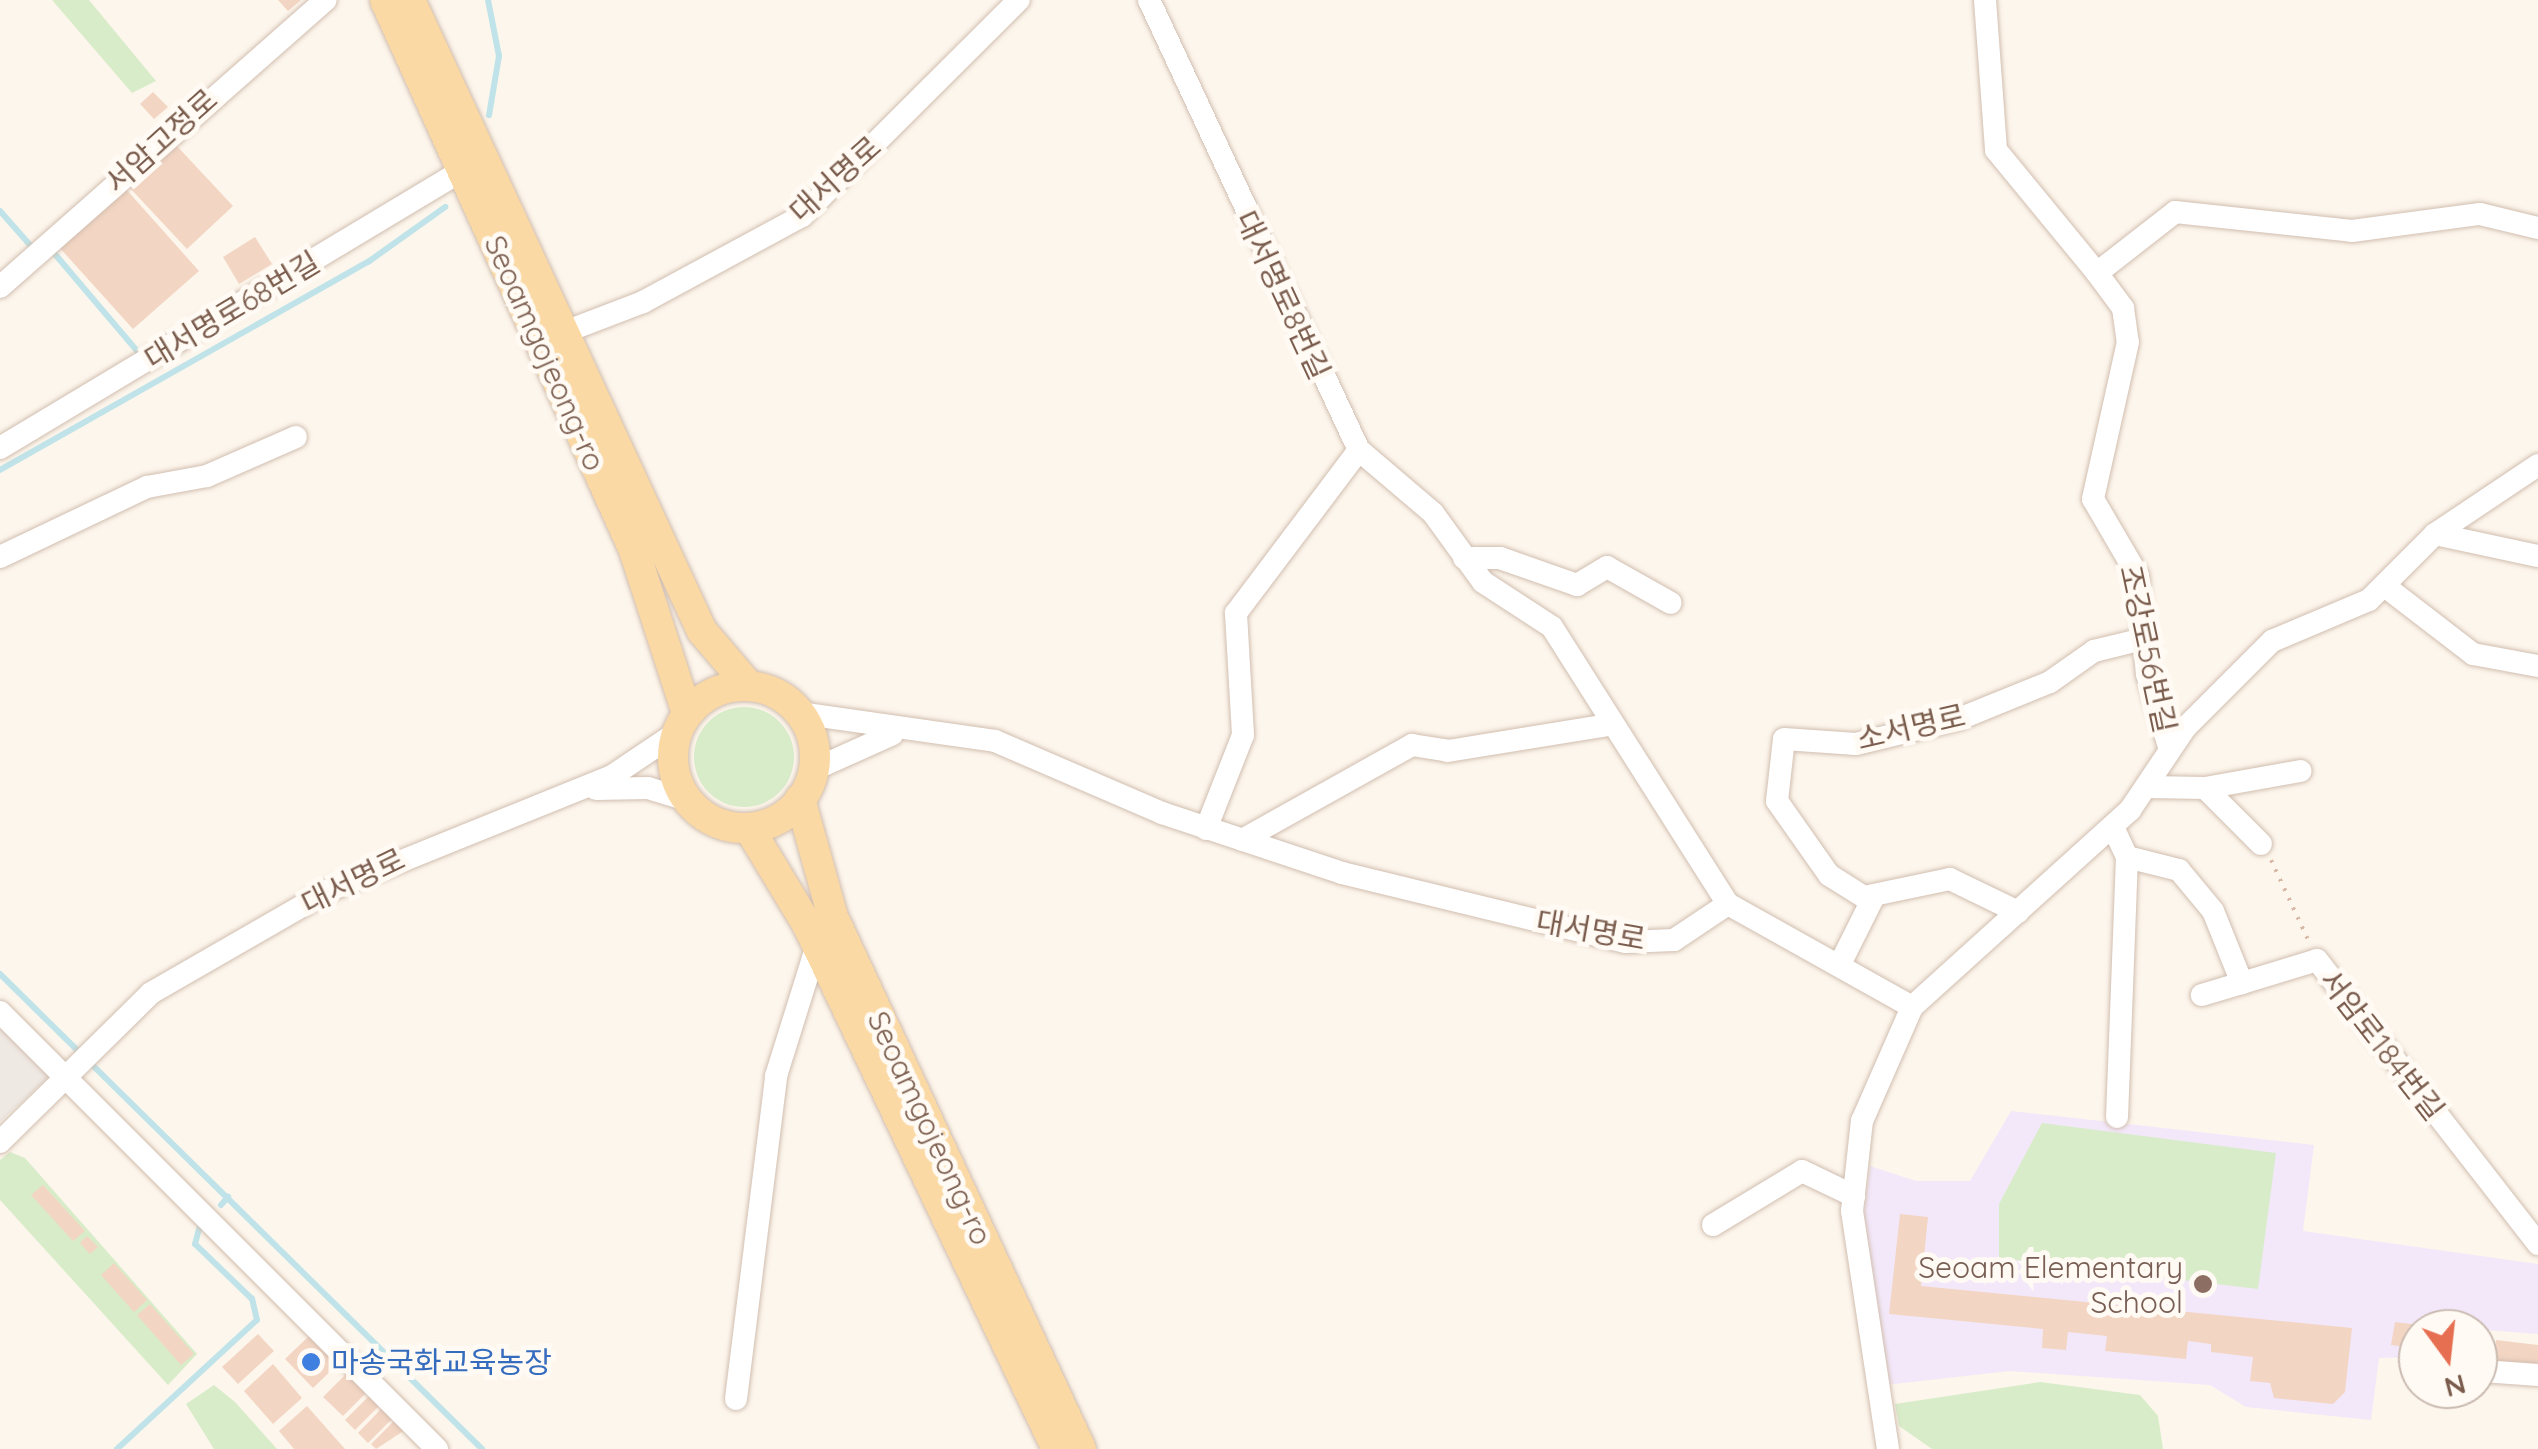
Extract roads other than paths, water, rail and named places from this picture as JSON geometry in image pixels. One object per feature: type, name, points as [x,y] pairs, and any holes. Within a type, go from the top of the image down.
[{"type":"main road","name":"Seoamgojeong-ro","points":[[385,0],[634,550],[682,723]]},
{"type":"main road","name":"Seoamgojeong-ro","points":[[410,0],[702,631],[749,686]]},
{"type":"main road","points":[[749,686],[799,713],[814,769],[800,799],[749,828],[704,817],[687,800],[672,756],[682,723],[726,688],[749,686]]},
{"type":"main road","name":"Seoamgojeong-ro","points":[[800,799],[833,917],[1081,1449]]},
{"type":"main road","name":"Seoamgojeong-ro","points":[[749,828],[817,945],[1057,1449]]},
{"type":"street","name":"서암고정로","points":[[0,287],[326,0]]},
{"type":"street","name":"대서명로","points":[[562,332],[643,302],[802,216],[1019,0]]},
{"type":"street","name":"대서명로8번길","points":[[1148,0],[1359,450],[1421,501],[1483,582],[1552,627],[1609,725],[1728,904]]},
{"type":"street","name":"조강로56번길","points":[[1985,0],[1996,150],[2123,308],[2128,342],[2093,499],[2138,576],[2142,639],[2170,750]]},
{"type":"street","name":"대서명로68번길","points":[[0,448],[462,170]]},
{"type":"street","points":[[2098,274],[2176,212],[2352,231],[2480,214],[2538,228]]},
{"type":"street","points":[[0,557],[147,487],[207,476],[296,437]]},
{"type":"street","points":[[1206,829],[1243,735],[1236,613],[1359,450]]},
{"type":"street","points":[[1888,1449],[1854,1196],[1862,1121],[1912,1008],[2018,912],[2063,862],[2113,826],[2149,787],[2170,750],[2272,641],[2386,588],[2435,534],[2538,466]]},
{"type":"street","points":[[2435,534],[2538,556]]},
{"type":"street","points":[[1464,558],[1500,558],[1577,585],[1607,567],[1671,603]]},
{"type":"street","points":[[2386,588],[2473,654],[2538,666]]},
{"type":"street","name":"소서명로","points":[[1874,896],[1829,876],[1786,822],[1776,776],[1784,739],[1856,744],[1958,719],[2050,682],[2094,650],[2142,639]]},
{"type":"street","name":"대서명로","points":[[799,713],[902,731],[996,741],[1206,829],[1414,895],[1625,942],[1674,940],[1728,904]]},
{"type":"street","name":"대서명로","points":[[0,1142],[69,1079],[151,993],[330,890],[573,792],[682,723]]},
{"type":"street","points":[[1242,840],[1412,746],[1448,750],[1609,725]]},
{"type":"street","points":[[814,769],[902,731]]},
{"type":"street","points":[[2149,787],[2206,788],[2300,770]]},
{"type":"street","points":[[573,792],[648,788],[687,800]]},
{"type":"street","points":[[2206,788],[2261,844]]},
{"type":"street","points":[[2113,826],[2127,856],[2117,1117]]},
{"type":"street","points":[[2127,856],[2178,870],[2196,886],[2242,983],[2202,995]]},
{"type":"street","points":[[1840,964],[1874,896],[1932,876],[2018,912]]},
{"type":"street","points":[[1728,904],[1912,1008]]},
{"type":"street","points":[[736,1399],[776,1076],[817,945]]},
{"type":"street","name":"서암로184번길","points":[[2242,983],[2317,960],[2538,1244]]},
{"type":"street","points":[[0,1012],[282,1300],[437,1449]]},
{"type":"street","points":[[1713,1225],[1802,1170],[1854,1196]]},
{"type":"street","points":[[2498,1372],[2538,1374]]},
{"type":"waterway","points":[[488,0],[499,56],[489,115]]},
{"type":"waterway","points":[[0,470],[368,262],[445,207]]},
{"type":"waterway","points":[[0,211],[31,246]]},
{"type":"waterway","points":[[54,253],[138,352]]},
{"type":"waterway","points":[[0,974],[482,1449]]},
{"type":"waterway","points":[[221,1205],[228,1197]]},
{"type":"waterway","points":[[117,1449],[257,1320],[252,1299],[195,1244],[199,1229]]},
{"type":"place","name":"Seoam Elementary School","points":[[2203,1284]]},
{"type":"place","name":"마송국화교육농장","points":[[311,1362]]}]
